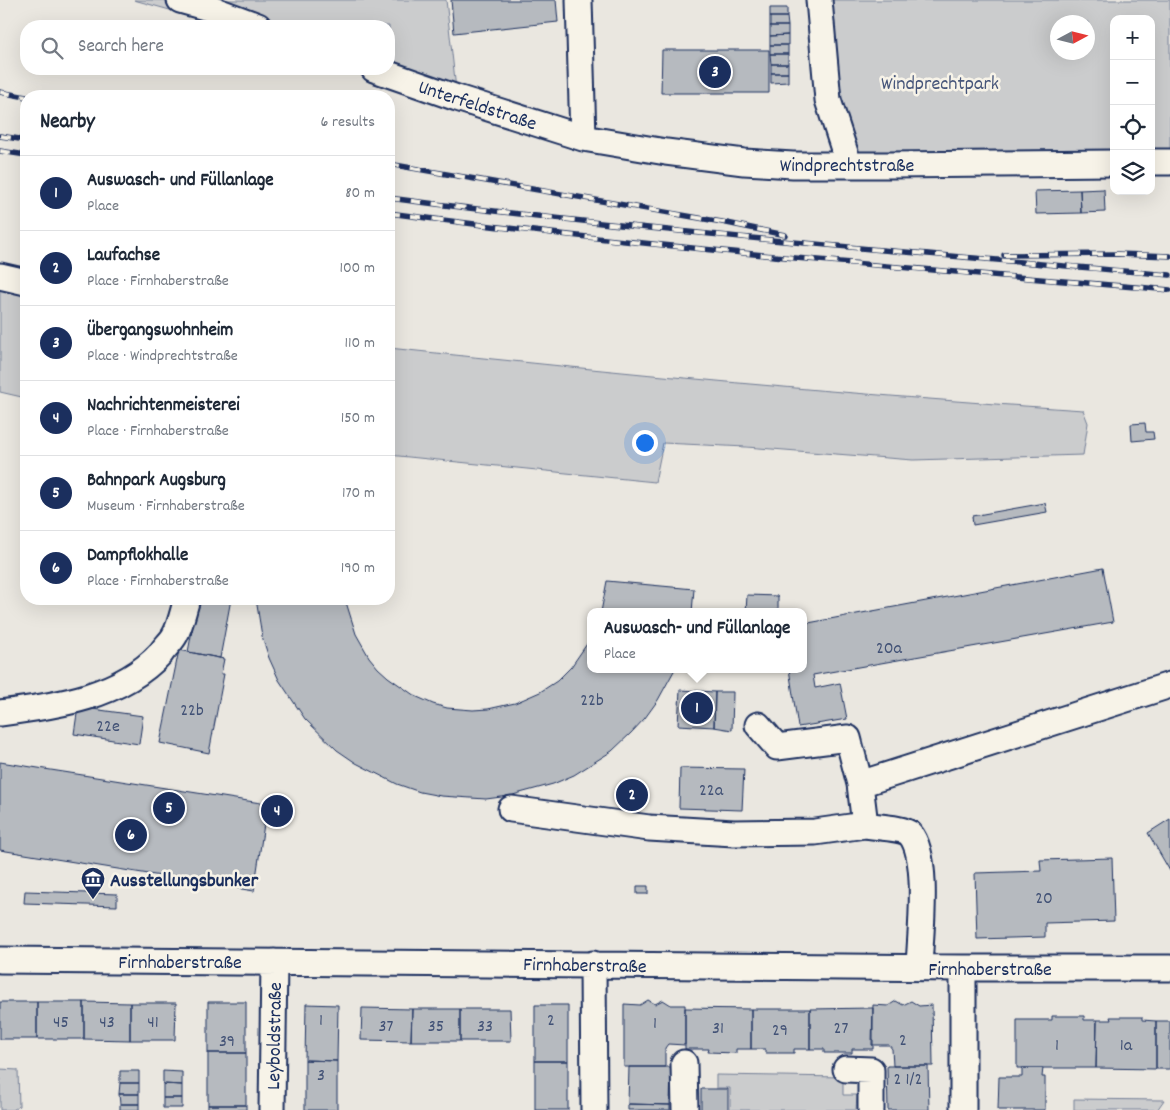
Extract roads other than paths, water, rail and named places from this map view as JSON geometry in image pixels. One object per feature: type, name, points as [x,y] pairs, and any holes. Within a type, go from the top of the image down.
[{"type":"street","points":[[180,0],[242,20]]},
{"type":"street","points":[[580,0],[582,138]]},
{"type":"street","points":[[819,0],[828,100],[849,165]]},
{"type":"street","name":"Unterfeldstraße","points":[[391,75],[582,138]]},
{"type":"street","name":"Windprechtstraße","points":[[582,138],[666,152],[744,162],[849,165],[1110,162]]},
{"type":"street","points":[[1155,162],[1170,162]]},
{"type":"street","points":[[0,276],[20,281]]},
{"type":"street","points":[[0,713],[41,708],[85,697],[118,685],[153,661],[175,636],[185,605]]},
{"type":"street","points":[[860,784],[1170,685]]},
{"type":"street","points":[[758,725],[777,747],[848,738],[860,784],[865,826]]},
{"type":"street","points":[[511,809],[649,828],[715,832],[807,832],[865,826],[903,831],[910,834],[918,849],[922,877],[919,968]]},
{"type":"street","name":"Firnhaberstraße","points":[[0,960],[919,968],[1170,968]]},
{"type":"street","name":"Leyboldstraße","points":[[272,1110],[274,962]]},
{"type":"street","points":[[593,964],[594,1110]]},
{"type":"street","points":[[963,968],[963,1110]]},
{"type":"street","points":[[684,1063],[685,1110]]},
{"type":"street","points":[[846,1069],[871,1070],[871,1110]]},
{"type":"railway","points":[[0,92],[20,96]]},
{"type":"railway","points":[[0,136],[20,139]]},
{"type":"railway","points":[[0,151],[20,154]]},
{"type":"railway","points":[[395,165],[722,222],[785,235]]},
{"type":"railway","points":[[395,199],[681,231],[1170,275]]},
{"type":"railway","points":[[395,214],[681,247],[1170,290]]},
{"type":"railway","points":[[1004,255],[1118,254],[1170,256]]},
{"type":"place","name":"Übergangswohnheim","points":[[715,72]]},
{"type":"place","name":"Auswasch- und Füllanlage","points":[[697,708]]},
{"type":"place","name":"Laufachse","points":[[632,795]]},
{"type":"place","name":"Bahnpark Augsburg","points":[[169,808]]},
{"type":"place","name":"Nachrichtenmeisterei","points":[[277,811]]},
{"type":"place","name":"Dampflokhalle","points":[[131,835]]},
{"type":"place","name":"Ausstellungsbunker","points":[[93,900]]},
{"type":"park label","name":"Windprechtpark","points":[[940,82]]}]
